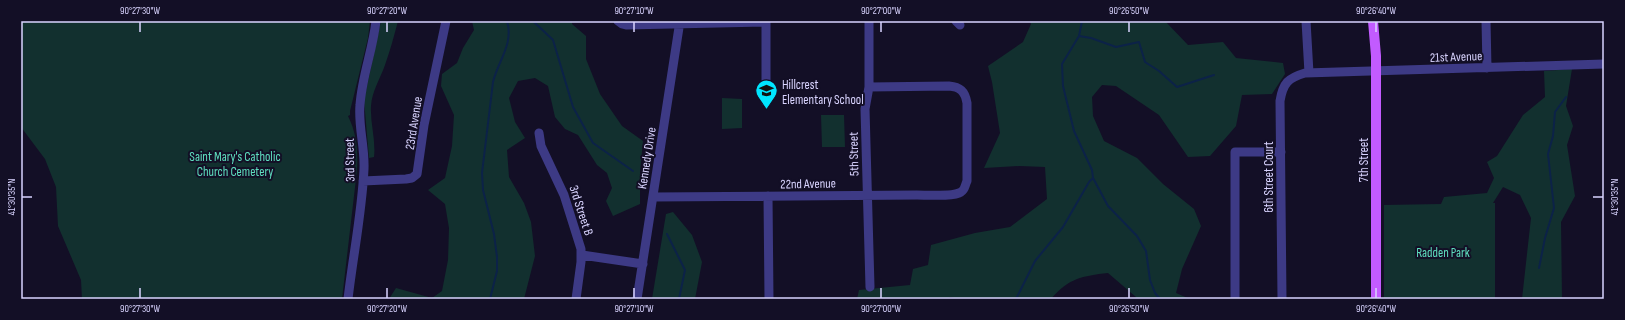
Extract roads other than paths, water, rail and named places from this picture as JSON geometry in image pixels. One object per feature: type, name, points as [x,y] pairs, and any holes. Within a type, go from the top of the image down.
[{"type":"main road","name":"7th Street","points":[[1373,21],[1376,71],[1376,299]]},
{"type":"street","name":"3rd Street","points":[[348,299],[363,181],[364,154],[359,108],[376,21]]},
{"type":"street","name":"23rd Avenue","points":[[363,181],[406,179],[412,178],[417,174],[424,125],[446,21]]},
{"type":"street","name":"5th Street","points":[[869,21],[869,87],[865,109],[870,287]]},
{"type":"street","points":[[1306,21],[1309,73]]},
{"type":"street","points":[[1486,21],[1487,68]]},
{"type":"street","points":[[618,22],[626,25],[680,22],[766,22],[766,102]]},
{"type":"street","name":"Kennedy Drive","points":[[638,299],[680,22]]},
{"type":"street","name":"21st Avenue","points":[[1309,73],[1604,64]]},
{"type":"street","name":"6th Street Court","points":[[1282,299],[1280,101],[1282,90],[1289,79],[1309,73]]},
{"type":"street","name":"22nd Avenue","points":[[653,197],[867,196],[953,194],[962,192],[967,181],[967,103],[966,96],[961,89],[949,86],[869,87]]},
{"type":"street","name":"3rd Street B","points":[[538,134],[541,146],[564,195],[582,255],[576,299]]},
{"type":"street","points":[[1235,299],[1234,152],[1281,152]]},
{"type":"street","points":[[768,196],[769,299]]},
{"type":"street","points":[[582,255],[643,264]]},
{"type":"waterway","points":[[490,299],[497,271],[497,257],[494,234],[483,190],[482,173],[493,82],[507,45],[509,29],[507,21]]},
{"type":"waterway","points":[[533,21],[553,40],[573,107],[593,143],[633,171]]},
{"type":"waterway","points":[[1082,21],[1079,36],[1062,64],[1063,86],[1074,131],[1092,170],[1093,178],[1108,206],[1137,236],[1146,251],[1150,280],[1155,293],[1160,299]]},
{"type":"waterway","points":[[1079,36],[1091,38],[1116,47],[1139,42],[1145,62],[1159,71],[1177,87],[1214,75]]},
{"type":"waterway","points":[[1539,268],[1545,238],[1554,208],[1548,154],[1553,136],[1555,112],[1566,97]]},
{"type":"waterway","points":[[1016,299],[1035,261],[1063,227],[1089,182],[1093,178]]},
{"type":"waterway","points":[[667,234],[685,270],[679,299]]},
{"type":"place","name":"Hillcrest Elementary School","points":[[767,110]]},
{"type":"park label","name":"Saint Mary's Catholic Church Cemetery","points":[[235,164]]},
{"type":"park label","name":"Radden Park","points":[[1443,252]]}]
